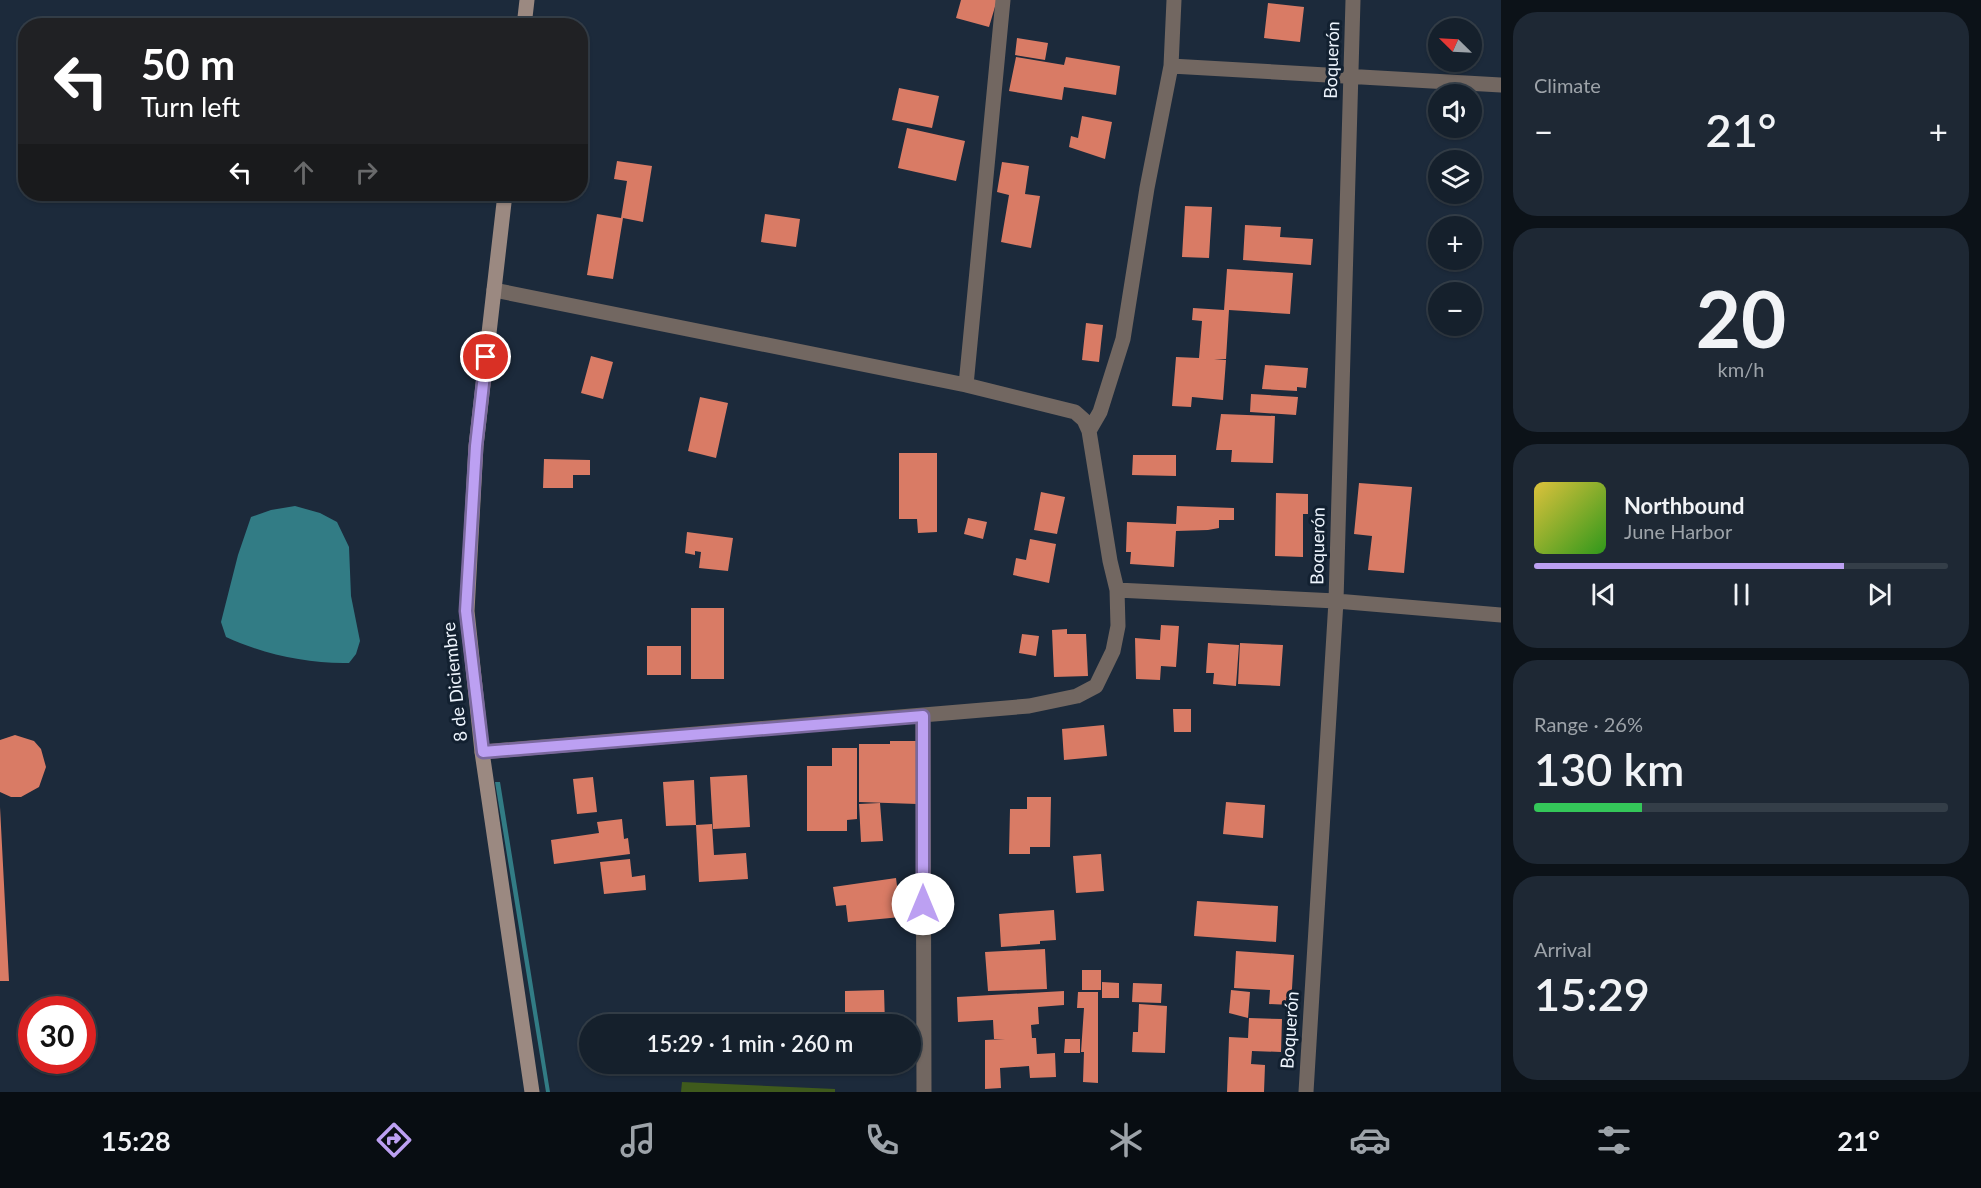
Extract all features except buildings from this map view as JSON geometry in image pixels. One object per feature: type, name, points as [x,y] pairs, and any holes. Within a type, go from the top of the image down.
[{"type":"street","points":[[525,18],[527,0]]},
{"type":"street","points":[[966,386],[1003,0]]},
{"type":"street","points":[[1089,431],[1100,412],[1123,339],[1147,188],[1171,66],[1174,0]]},
{"type":"street","name":"Boquerón","points":[[1306,1092],[1336,601],[1347,135],[1352,77],[1353,0]]},
{"type":"street","points":[[1171,66],[1501,85]]},
{"type":"street","name":"8 de Diciembre","points":[[504,201],[476,446],[466,611],[483,752],[532,1092]]},
{"type":"street","points":[[483,752],[1029,706],[1077,696],[1096,686],[1113,651],[1118,626],[1117,590],[1110,561],[1089,431],[1084,420],[1076,412],[1060,406],[966,386],[494,290]]},
{"type":"street","points":[[1117,590],[1336,601],[1501,615]]},
{"type":"street","points":[[923,716],[924,1092]]},
{"type":"shaded area","points":[[295,506],[320,513],[337,522],[349,547],[351,596],[360,641],[356,654],[349,663],[318,662],[286,657],[226,637],[221,622],[238,555],[251,517],[271,510]]},
{"type":"shaded area","points":[[495,782],[500,782],[550,1092],[546,1092]]},
{"type":"shaded area","points":[[682,1082],[835,1089],[835,1092],[681,1092]]},
{"type":"route","points":[[486,357],[476,446],[466,611],[483,752],[923,716],[923,904]]}]
